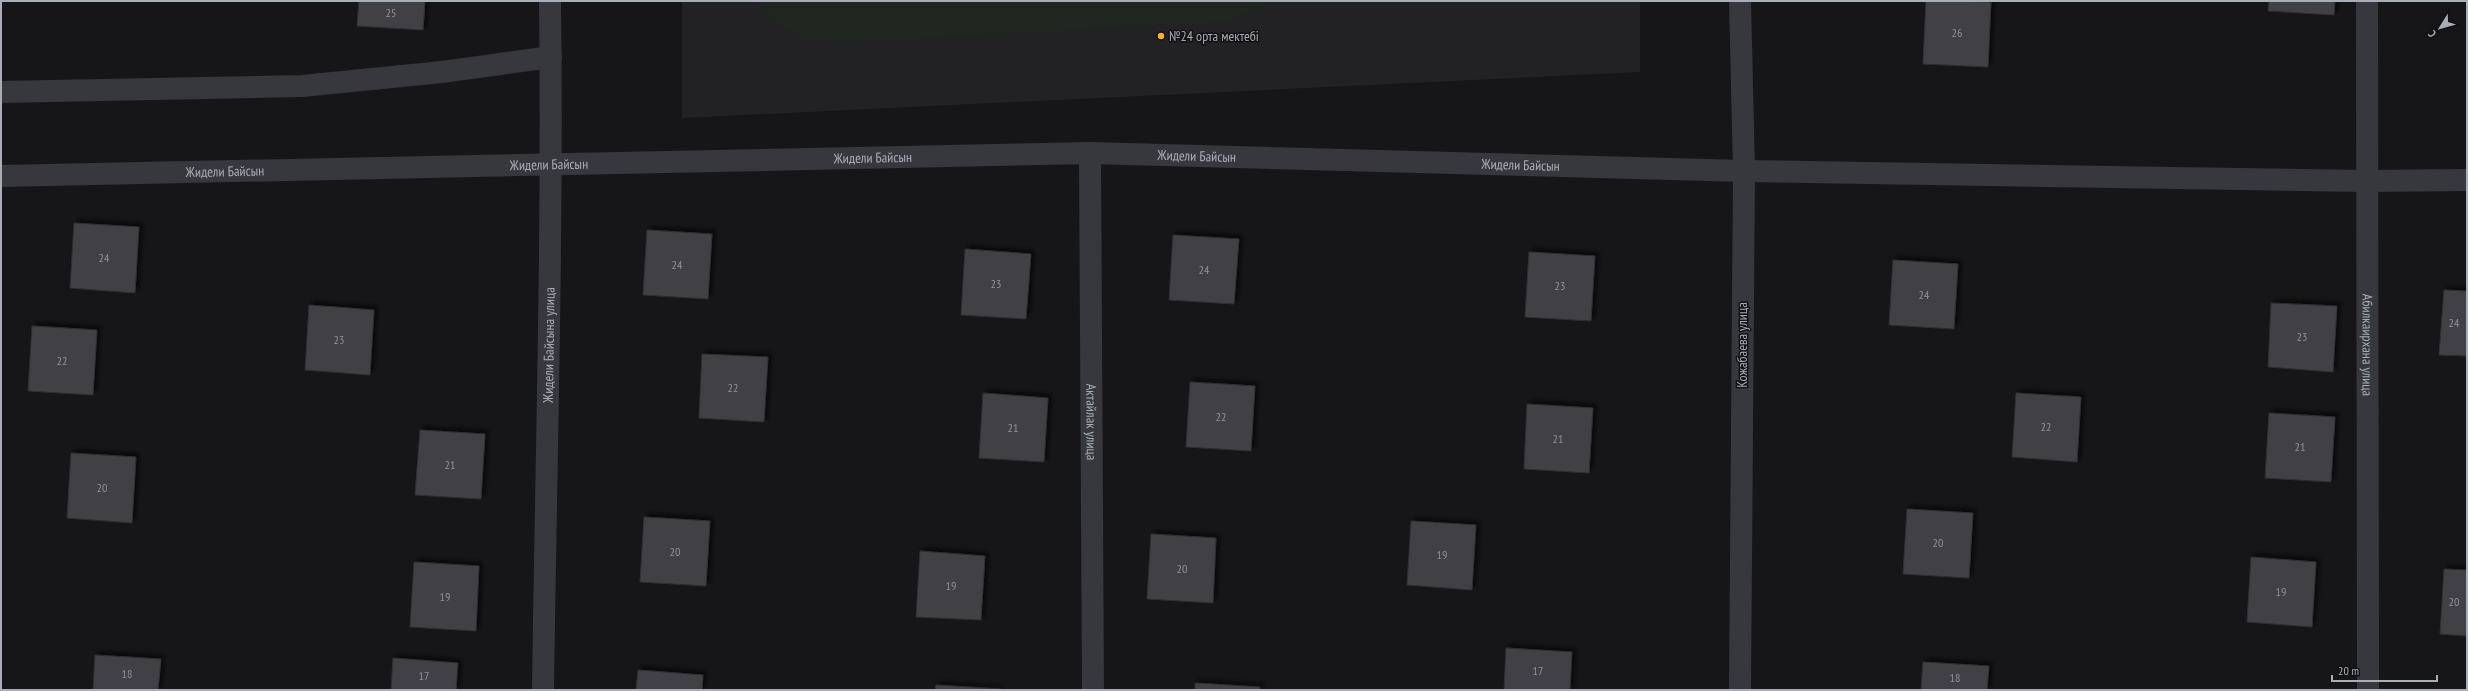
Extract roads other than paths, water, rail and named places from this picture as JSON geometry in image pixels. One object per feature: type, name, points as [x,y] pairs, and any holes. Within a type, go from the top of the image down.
[{"type":"street","name":"Жидели Байсына улица","points":[[543,690],[548,250],[552,166],[550,1]]},
{"type":"street","name":"Кожабаева улица","points":[[1740,1],[1744,171],[1740,690]]},
{"type":"street","name":"Абилкаирхана улица","points":[[2367,1],[2366,181],[2368,690]]},
{"type":"street","points":[[1,92],[302,86],[442,72],[551,57]]},
{"type":"street","name":"Жидели Байсын","points":[[1,176],[552,166],[695,160],[1090,153],[1744,171],[2366,181],[2467,180]]},
{"type":"street","name":"Актайлак улица","points":[[1090,153],[1093,690]]},
{"type":"place","name":"№24 орта мектебі","points":[[1161,36]]}]
